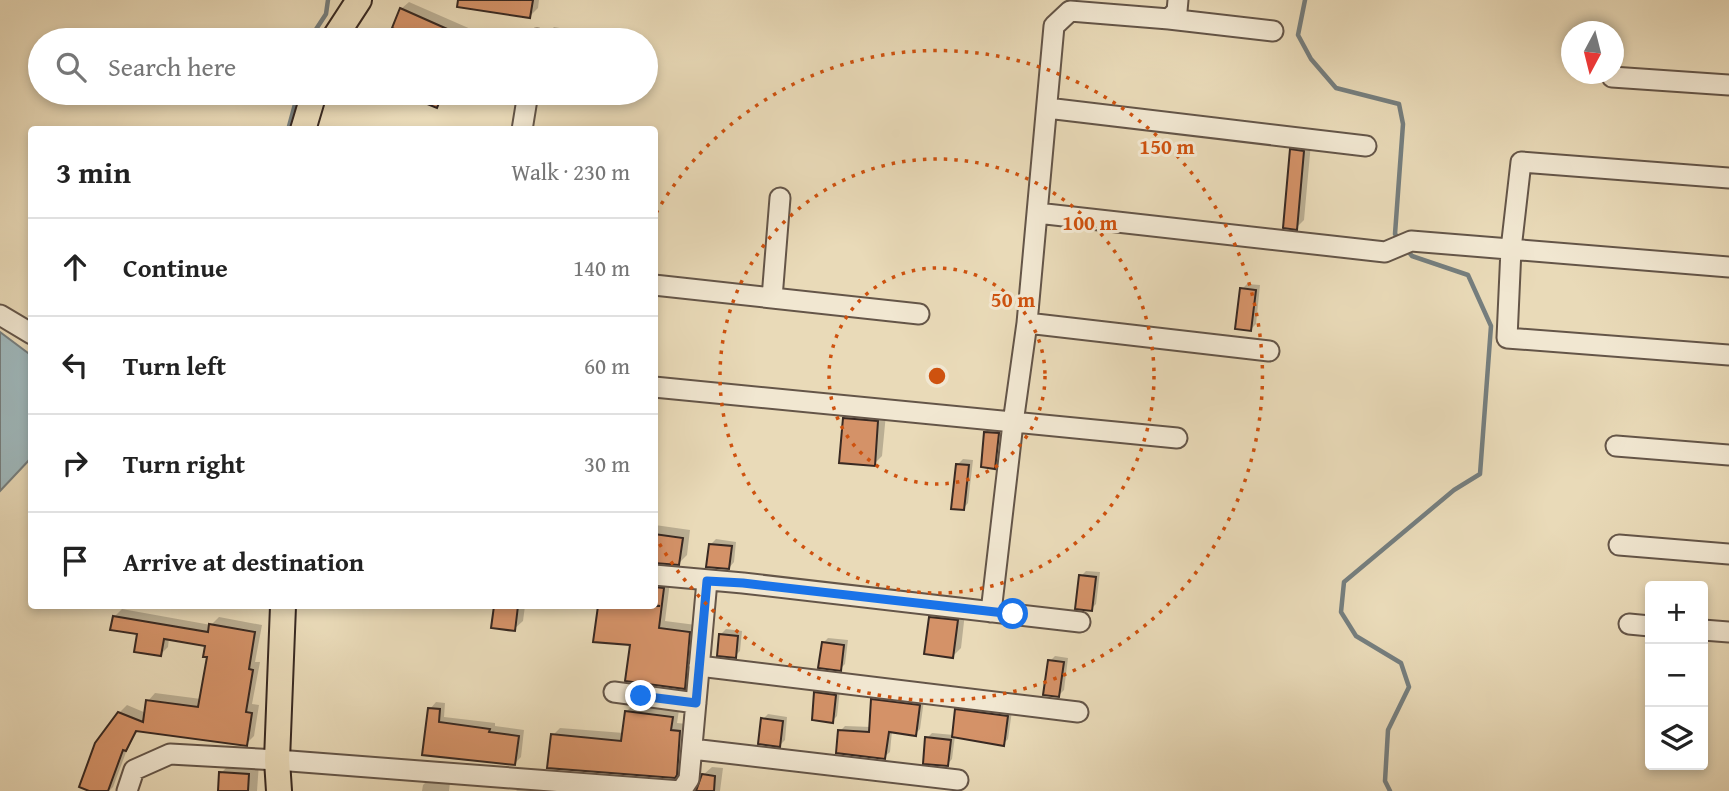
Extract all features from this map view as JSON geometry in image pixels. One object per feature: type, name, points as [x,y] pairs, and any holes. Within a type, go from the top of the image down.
[{"type":"main road","points":[[341,28],[359,0]]},
{"type":"main road","points":[[304,126],[310,105]]},
{"type":"main road","points":[[279,791],[277,760],[283,609]]},
{"type":"street","points":[[1169,19],[1177,11],[1178,0]]},
{"type":"street","points":[[991,612],[1027,323],[1054,26],[1070,11],[1169,19],[1273,32]]},
{"type":"street","points":[[1624,78],[1729,85]]},
{"type":"street","points":[[523,126],[526,105]]},
{"type":"street","points":[[1047,108],[1366,145]]},
{"type":"street","points":[[1729,178],[1521,162],[1511,249],[1507,338],[1729,355]]},
{"type":"street","points":[[772,298],[780,198]]},
{"type":"street","points":[[1037,213],[1385,252],[1411,241],[1729,268]]},
{"type":"street","points":[[658,285],[919,314]]},
{"type":"street","points":[[0,315],[28,332]]},
{"type":"street","points":[[1027,323],[1269,351]]},
{"type":"street","points":[[658,387],[1177,438]]},
{"type":"street","points":[[1616,446],[1729,455]]},
{"type":"street","points":[[1619,545],[1729,554]]},
{"type":"street","points":[[658,575],[1080,622]]},
{"type":"street","points":[[127,791],[134,770],[170,754],[277,760],[565,787],[681,791],[689,779],[707,581]]},
{"type":"street","points":[[1629,624],[1645,626]]},
{"type":"street","points":[[1708,630],[1729,632]]},
{"type":"street","points":[[699,666],[1078,712]]},
{"type":"street","points":[[614,692],[696,703]]},
{"type":"street","points":[[692,750],[958,780]]},
{"type":"water","points":[[0,332],[28,353],[28,461],[0,491]]},
{"type":"building","points":[[458,0],[533,0],[530,18],[457,7]]},
{"type":"building","points":[[400,8],[445,28],[392,28]]},
{"type":"building","points":[[1290,149],[1304,151],[1297,230],[1283,228]]},
{"type":"building","points":[[1240,288],[1256,290],[1251,331],[1235,329]]},
{"type":"building","points":[[843,418],[878,421],[875,466],[839,463]]},
{"type":"building","points":[[984,432],[999,433],[995,469],[981,467]]},
{"type":"building","points":[[956,464],[969,465],[964,510],[951,509]]},
{"type":"building","points":[[658,535],[683,538],[679,565],[658,563]]},
{"type":"building","points":[[709,544],[732,546],[729,569],[706,567]]},
{"type":"building","points":[[1079,575],[1096,577],[1092,611],[1075,609]]},
{"type":"building","points":[[658,587],[664,588],[659,628],[690,632],[685,689],[625,681],[630,645],[593,642],[598,609],[658,609]]},
{"type":"building","points":[[494,609],[518,609],[515,631],[491,628]]},
{"type":"building","points":[[113,616],[208,632],[209,624],[255,632],[249,669],[253,670],[246,712],[252,713],[247,746],[136,731],[126,751],[123,750],[108,791],[89,791],[79,787],[95,743],[118,712],[143,722],[146,700],[198,707],[207,657],[203,657],[205,646],[164,639],[161,656],[134,652],[137,634],[110,630]]},
{"type":"building","points":[[929,617],[958,620],[953,658],[924,654]]},
{"type":"building","points":[[719,634],[738,636],[736,658],[717,656]]},
{"type":"building","points":[[822,642],[844,645],[841,671],[818,668]]},
{"type":"building","points":[[1048,660],[1064,662],[1059,697],[1043,695]]},
{"type":"building","points":[[814,692],[836,695],[833,723],[812,720]]},
{"type":"building","points":[[871,699],[920,705],[916,736],[889,732],[885,759],[836,753],[838,730],[869,732]]},
{"type":"building","points":[[428,708],[440,709],[439,722],[519,736],[515,765],[422,755]]},
{"type":"building","points":[[955,709],[1008,716],[1004,746],[952,737]]},
{"type":"building","points":[[625,711],[673,717],[671,730],[680,731],[675,778],[547,768],[551,734],[621,741]]},
{"type":"building","points":[[761,718],[783,721],[780,747],[758,744]]},
{"type":"building","points":[[925,737],[951,740],[948,766],[923,764]]},
{"type":"building","points":[[219,772],[249,774],[248,791],[218,791]]},
{"type":"building","points":[[702,774],[715,776],[714,791],[696,791]]},
{"type":"waterway","points":[[317,28],[326,14],[328,0]]},
{"type":"waterway","points":[[1305,0],[1298,35],[1311,59],[1336,88],[1399,104],[1403,124],[1395,234],[1400,240]]},
{"type":"waterway","points":[[289,126],[295,105]]},
{"type":"waterway","points":[[1390,791],[1385,781],[1388,730],[1409,687],[1401,663],[1356,636],[1341,612],[1344,582],[1454,490],[1480,474],[1491,326],[1468,275],[1412,256],[1407,250]]},
{"type":"route","points":[[641,696],[696,703],[707,581],[1013,614]]}]
